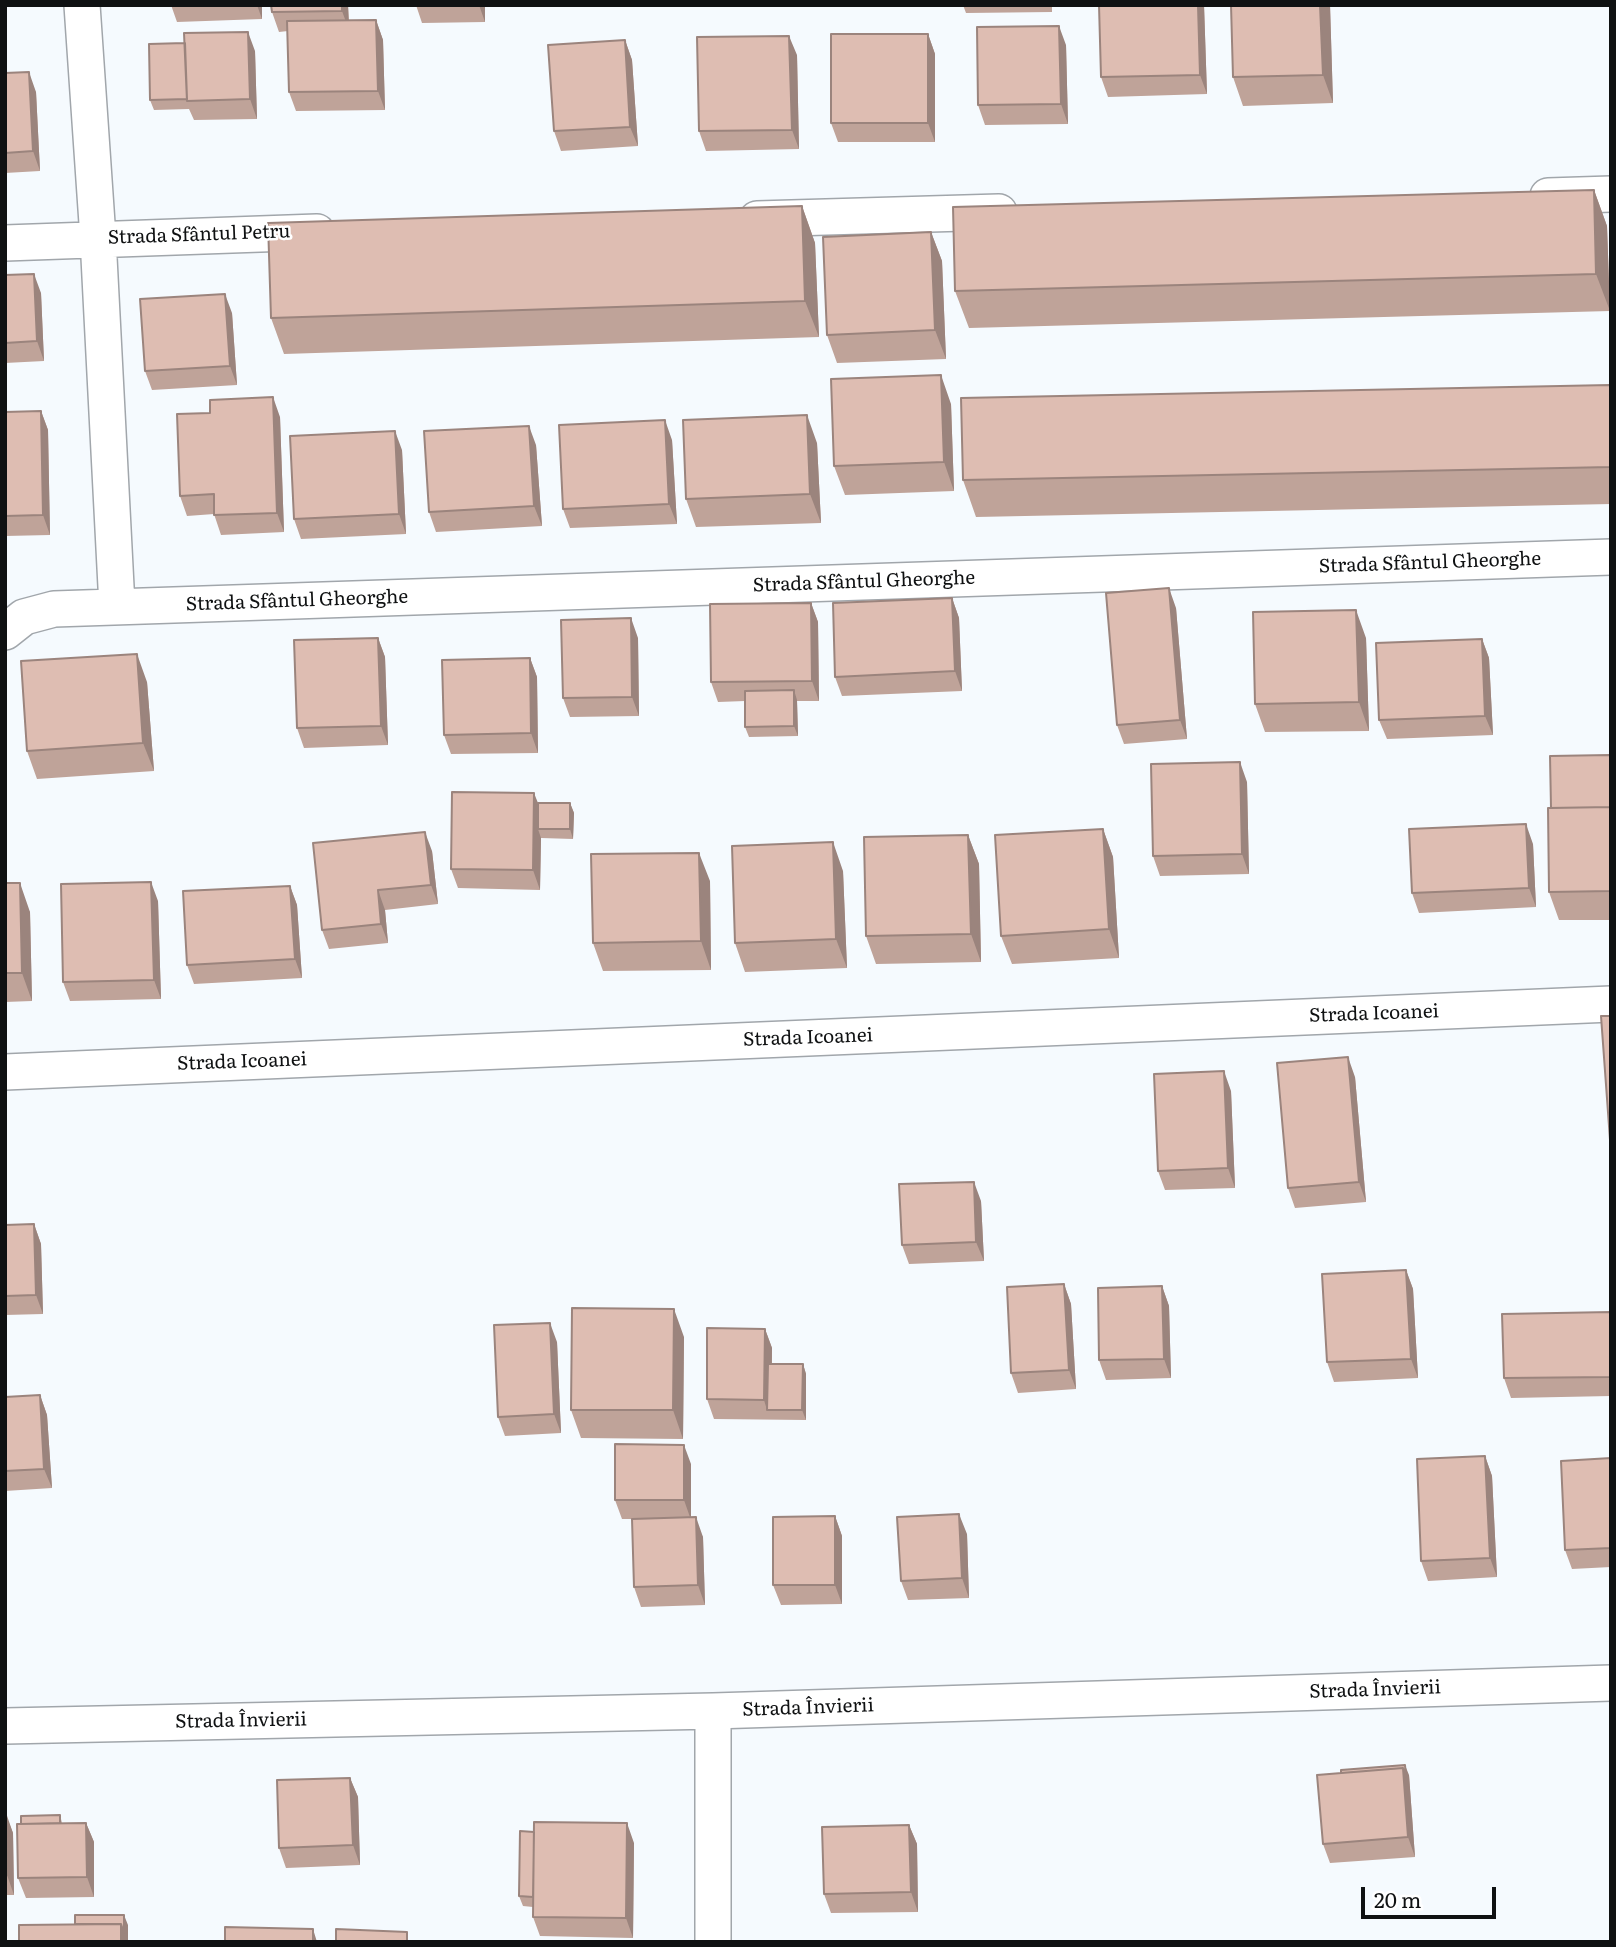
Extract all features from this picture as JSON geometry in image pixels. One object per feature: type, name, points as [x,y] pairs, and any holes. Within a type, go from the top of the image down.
[{"type":"street","points":[[82,5],[117,606]]},
{"type":"street","points":[[1514,197],[1611,194]]},
{"type":"street","points":[[722,220],[1028,211]]},
{"type":"street","name":"Strada Sfântul Petru","points":[[5,243],[347,231]]},
{"type":"street","name":"Strada Sfântul Gheorghe","points":[[5,632],[24,617],[54,608],[1611,557]]},
{"type":"street","name":"Strada Icoanei","points":[[5,1072],[1611,1004]]},
{"type":"street","name":"Strada Învierii","points":[[5,1726],[713,1711],[1611,1683]]},
{"type":"street","points":[[713,1711],[713,1942]]},
{"type":"building","points":[[271,5],[342,5],[342,11],[272,12]]},
{"type":"building","points":[[1099,5],[1198,5],[1200,75],[1101,77]]},
{"type":"building","points":[[1231,5],[1320,5],[1323,75],[1233,77]]},
{"type":"building","points":[[376,20],[378,91],[289,92],[287,21]]},
{"type":"building","points":[[1059,26],[1061,104],[978,105],[977,27]]},
{"type":"building","points":[[248,32],[250,99],[187,101],[184,33]]},
{"type":"building","points":[[831,34],[928,34],[928,123],[831,123]]},
{"type":"building","points":[[789,36],[792,130],[699,131],[697,37]]},
{"type":"building","points":[[625,40],[630,127],[554,131],[548,45]]},
{"type":"building","points":[[185,43],[187,99],[150,100],[149,44]]},
{"type":"building","points":[[29,72],[33,151],[5,153],[5,73]]},
{"type":"building","points":[[1594,190],[1596,274],[955,291],[953,207]]},
{"type":"building","points":[[802,206],[805,301],[271,318],[268,223]]},
{"type":"building","points":[[931,232],[935,330],[827,335],[823,237]]},
{"type":"building","points":[[34,274],[37,341],[5,343],[5,275]]},
{"type":"building","points":[[225,294],[230,366],[145,371],[140,299]]},
{"type":"building","points":[[941,375],[944,462],[834,466],[831,379]]},
{"type":"building","points":[[1610,385],[1611,467],[963,480],[961,398]]},
{"type":"building","points":[[273,397],[277,513],[214,515],[214,494],[180,496],[177,414],[210,413],[210,400]]},
{"type":"building","points":[[41,411],[43,515],[5,516],[5,412]]},
{"type":"building","points":[[807,415],[810,494],[686,499],[683,420]]},
{"type":"building","points":[[665,420],[669,504],[563,509],[559,425]]},
{"type":"building","points":[[529,426],[534,506],[429,512],[424,431]]},
{"type":"building","points":[[395,431],[399,514],[294,519],[290,436]]},
{"type":"building","points":[[1169,588],[1180,720],[1117,725],[1106,593]]},
{"type":"building","points":[[952,598],[955,671],[835,677],[833,603]]},
{"type":"building","points":[[811,603],[812,681],[711,682],[710,604]]},
{"type":"building","points":[[1356,610],[1359,702],[1255,704],[1253,612]]},
{"type":"building","points":[[631,618],[632,697],[563,698],[561,620]]},
{"type":"building","points":[[378,638],[381,726],[297,728],[294,640]]},
{"type":"building","points":[[1482,639],[1485,716],[1379,720],[1376,643]]},
{"type":"building","points":[[137,654],[143,743],[27,751],[21,661]]},
{"type":"building","points":[[530,658],[531,733],[444,735],[442,660]]},
{"type":"building","points":[[794,690],[794,726],[745,727],[745,691]]},
{"type":"building","points":[[1610,755],[1611,807],[1551,808],[1550,756]]},
{"type":"building","points":[[1240,762],[1242,854],[1153,856],[1151,764]]},
{"type":"building","points":[[452,792],[534,793],[533,870],[451,869]]},
{"type":"building","points":[[538,803],[570,803],[570,829],[538,829]]},
{"type":"building","points":[[1611,807],[1611,891],[1549,892],[1548,808]]},
{"type":"building","points":[[1526,824],[1529,888],[1412,893],[1409,829]]},
{"type":"building","points":[[1103,829],[1109,929],[1001,936],[995,835]]},
{"type":"building","points":[[425,832],[431,885],[378,890],[381,924],[322,930],[313,843]]},
{"type":"building","points":[[968,835],[971,934],[866,936],[864,837]]},
{"type":"building","points":[[833,842],[836,939],[735,943],[732,846]]},
{"type":"building","points":[[699,853],[701,941],[593,943],[591,854]]},
{"type":"building","points":[[151,882],[154,980],[63,982],[61,884]]},
{"type":"building","points":[[5,883],[20,883],[22,973],[5,973]]},
{"type":"building","points":[[290,886],[295,959],[187,965],[183,891]]},
{"type":"building","points":[[1601,1016],[1611,1016],[1611,1140],[1610,1140]]},
{"type":"building","points":[[1348,1057],[1359,1182],[1288,1188],[1277,1063]]},
{"type":"building","points":[[1224,1071],[1228,1168],[1158,1171],[1154,1074]]},
{"type":"building","points":[[974,1182],[976,1242],[902,1245],[899,1184]]},
{"type":"building","points":[[34,1224],[36,1295],[5,1296],[5,1225]]},
{"type":"building","points":[[1406,1270],[1411,1359],[1327,1362],[1322,1274]]},
{"type":"building","points":[[1064,1284],[1069,1370],[1011,1373],[1007,1287]]},
{"type":"building","points":[[1162,1286],[1164,1359],[1099,1360],[1098,1288]]},
{"type":"building","points":[[572,1308],[674,1309],[673,1410],[571,1410]]},
{"type":"building","points":[[1611,1312],[1611,1377],[1504,1378],[1502,1314]]},
{"type":"building","points":[[550,1323],[554,1414],[498,1417],[494,1325]]},
{"type":"building","points":[[707,1328],[765,1329],[764,1400],[707,1399]]},
{"type":"building","points":[[768,1364],[803,1364],[802,1410],[767,1410]]},
{"type":"building","points":[[40,1395],[44,1469],[5,1471],[5,1397]]},
{"type":"building","points":[[615,1444],[684,1445],[684,1500],[615,1500]]},
{"type":"building","points":[[1485,1456],[1490,1558],[1421,1561],[1417,1459]]},
{"type":"building","points":[[1611,1458],[1611,1548],[1565,1550],[1561,1461]]},
{"type":"building","points":[[959,1514],[962,1578],[901,1581],[897,1517]]},
{"type":"building","points":[[835,1516],[835,1585],[773,1585],[773,1517]]},
{"type":"building","points":[[696,1517],[698,1585],[634,1587],[632,1519]]},
{"type":"building","points":[[1405,1765],[1406,1777],[1403,1768],[1341,1773],[1341,1770]]},
{"type":"building","points":[[1403,1768],[1408,1837],[1323,1844],[1317,1775]]},
{"type":"building","points":[[350,1778],[353,1845],[279,1848],[277,1780]]},
{"type":"building","points":[[6,1813],[7,1875],[5,1875]]},
{"type":"building","points":[[60,1815],[60,1823],[21,1824],[21,1816]]},
{"type":"building","points":[[534,1822],[627,1823],[626,1918],[533,1917]]},
{"type":"building","points":[[86,1823],[87,1877],[18,1878],[17,1824]]},
{"type":"building","points":[[909,1825],[911,1892],[824,1894],[822,1827]]},
{"type":"building","points":[[520,1831],[534,1832],[533,1897],[519,1896]]},
{"type":"building","points":[[75,1915],[124,1915],[124,1933],[121,1924],[75,1924]]},
{"type":"building","points":[[121,1924],[121,1942],[19,1942],[19,1925]]},
{"type":"building","points":[[225,1927],[313,1929],[313,1942],[225,1942]]},
{"type":"building","points":[[336,1929],[407,1932],[407,1942],[336,1942]]}]
